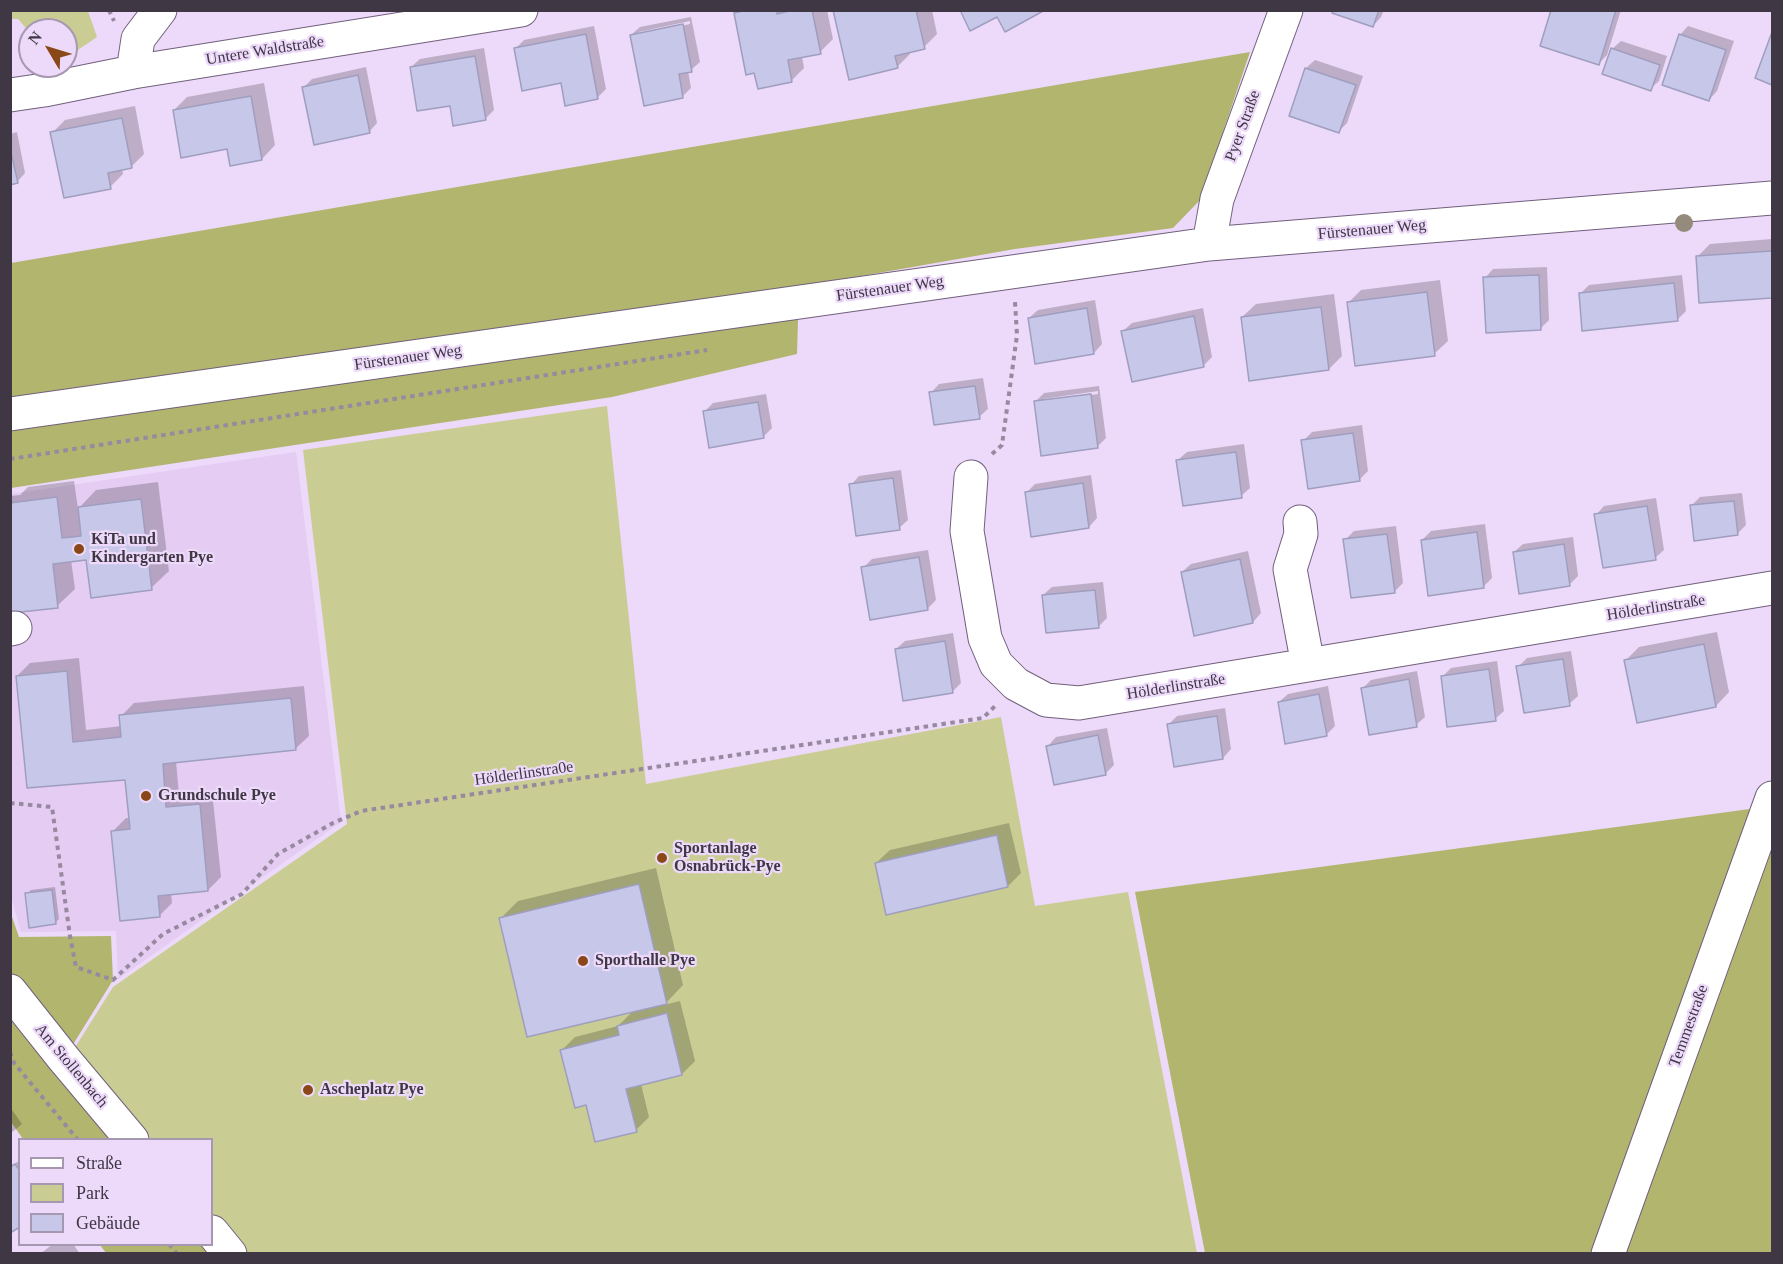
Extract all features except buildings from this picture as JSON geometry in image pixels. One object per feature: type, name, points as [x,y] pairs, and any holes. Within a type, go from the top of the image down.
[{"type":"street","points":[[134,72],[138,39],[160,10]]},
{"type":"street","name":"Untere Waldstraße","points":[[10,94],[521,10]]},
{"type":"street","name":"Pyer Straße","points":[[1209,244],[1217,200],[1286,10]]},
{"type":"street","name":"Fürstenauer Weg","points":[[10,414],[1209,244],[1773,198]]},
{"type":"street","name":"Hölderlinstraße","points":[[971,477],[967,531],[985,638],[996,664],[1016,684],[1046,700],[1079,703],[1773,588]]},
{"type":"street","points":[[1300,522],[1301,534],[1290,569],[1308,665]]},
{"type":"street","name":"Temmestraße","points":[[1608,1254],[1773,798]]},
{"type":"street","name":"Am Stollenbach","points":[[10,992],[130,1138]]},
{"type":"street","points":[[213,1233],[230,1254]]},
{"type":"path","points":[[971,477],[1002,445],[1017,335],[1016,271]]},
{"type":"path","points":[[10,459],[708,350]]},
{"type":"path","name":"Hölderlinstra0e","points":[[10,803],[52,807],[76,967],[113,980],[163,934],[242,894],[278,854],[333,823],[361,811],[983,718],[1016,684]]},
{"type":"path","points":[[10,1052],[14,1063],[76,1138]]},
{"type":"shaded area","points":[[296,452],[341,822],[118,979],[116,931],[21,932],[11,896],[10,494]]},
{"type":"green space","points":[[10,11],[88,11],[97,37],[78,50],[78,18],[11,19]]},
{"type":"green space","points":[[1250,52],[1200,200],[1173,228],[1015,249],[799,287],[797,354],[612,397],[11,488],[11,263]]},
{"type":"green space","name":"Sportanlage Osnabrück-Pye","points":[[607,406],[646,784],[1001,717],[1035,906],[1128,892],[1197,1253],[238,1253],[213,1223],[213,1138],[139,1138],[69,1057],[113,987],[347,824],[303,450]]},
{"type":"green space","points":[[1772,806],[1772,1253],[1205,1253],[1135,892]]},
{"type":"green space","points":[[10,911],[19,937],[111,936],[113,980],[64,1059],[131,1138],[22,1138],[11,1122]]},
{"type":"green space","points":[[213,1244],[230,1253],[106,1253],[101,1246]]},
{"type":"place","name":"KiTa und Kindergarten Pye","points":[[79,549]]},
{"type":"place","name":"Grundschule Pye","points":[[146,796]]},
{"type":"place","name":"Sportanlage Osnabrück-Pye","points":[[662,858]]},
{"type":"place","name":"Sporthalle Pye","points":[[583,961]]},
{"type":"place","name":"Ascheplatz Pye","points":[[308,1090]]}]
